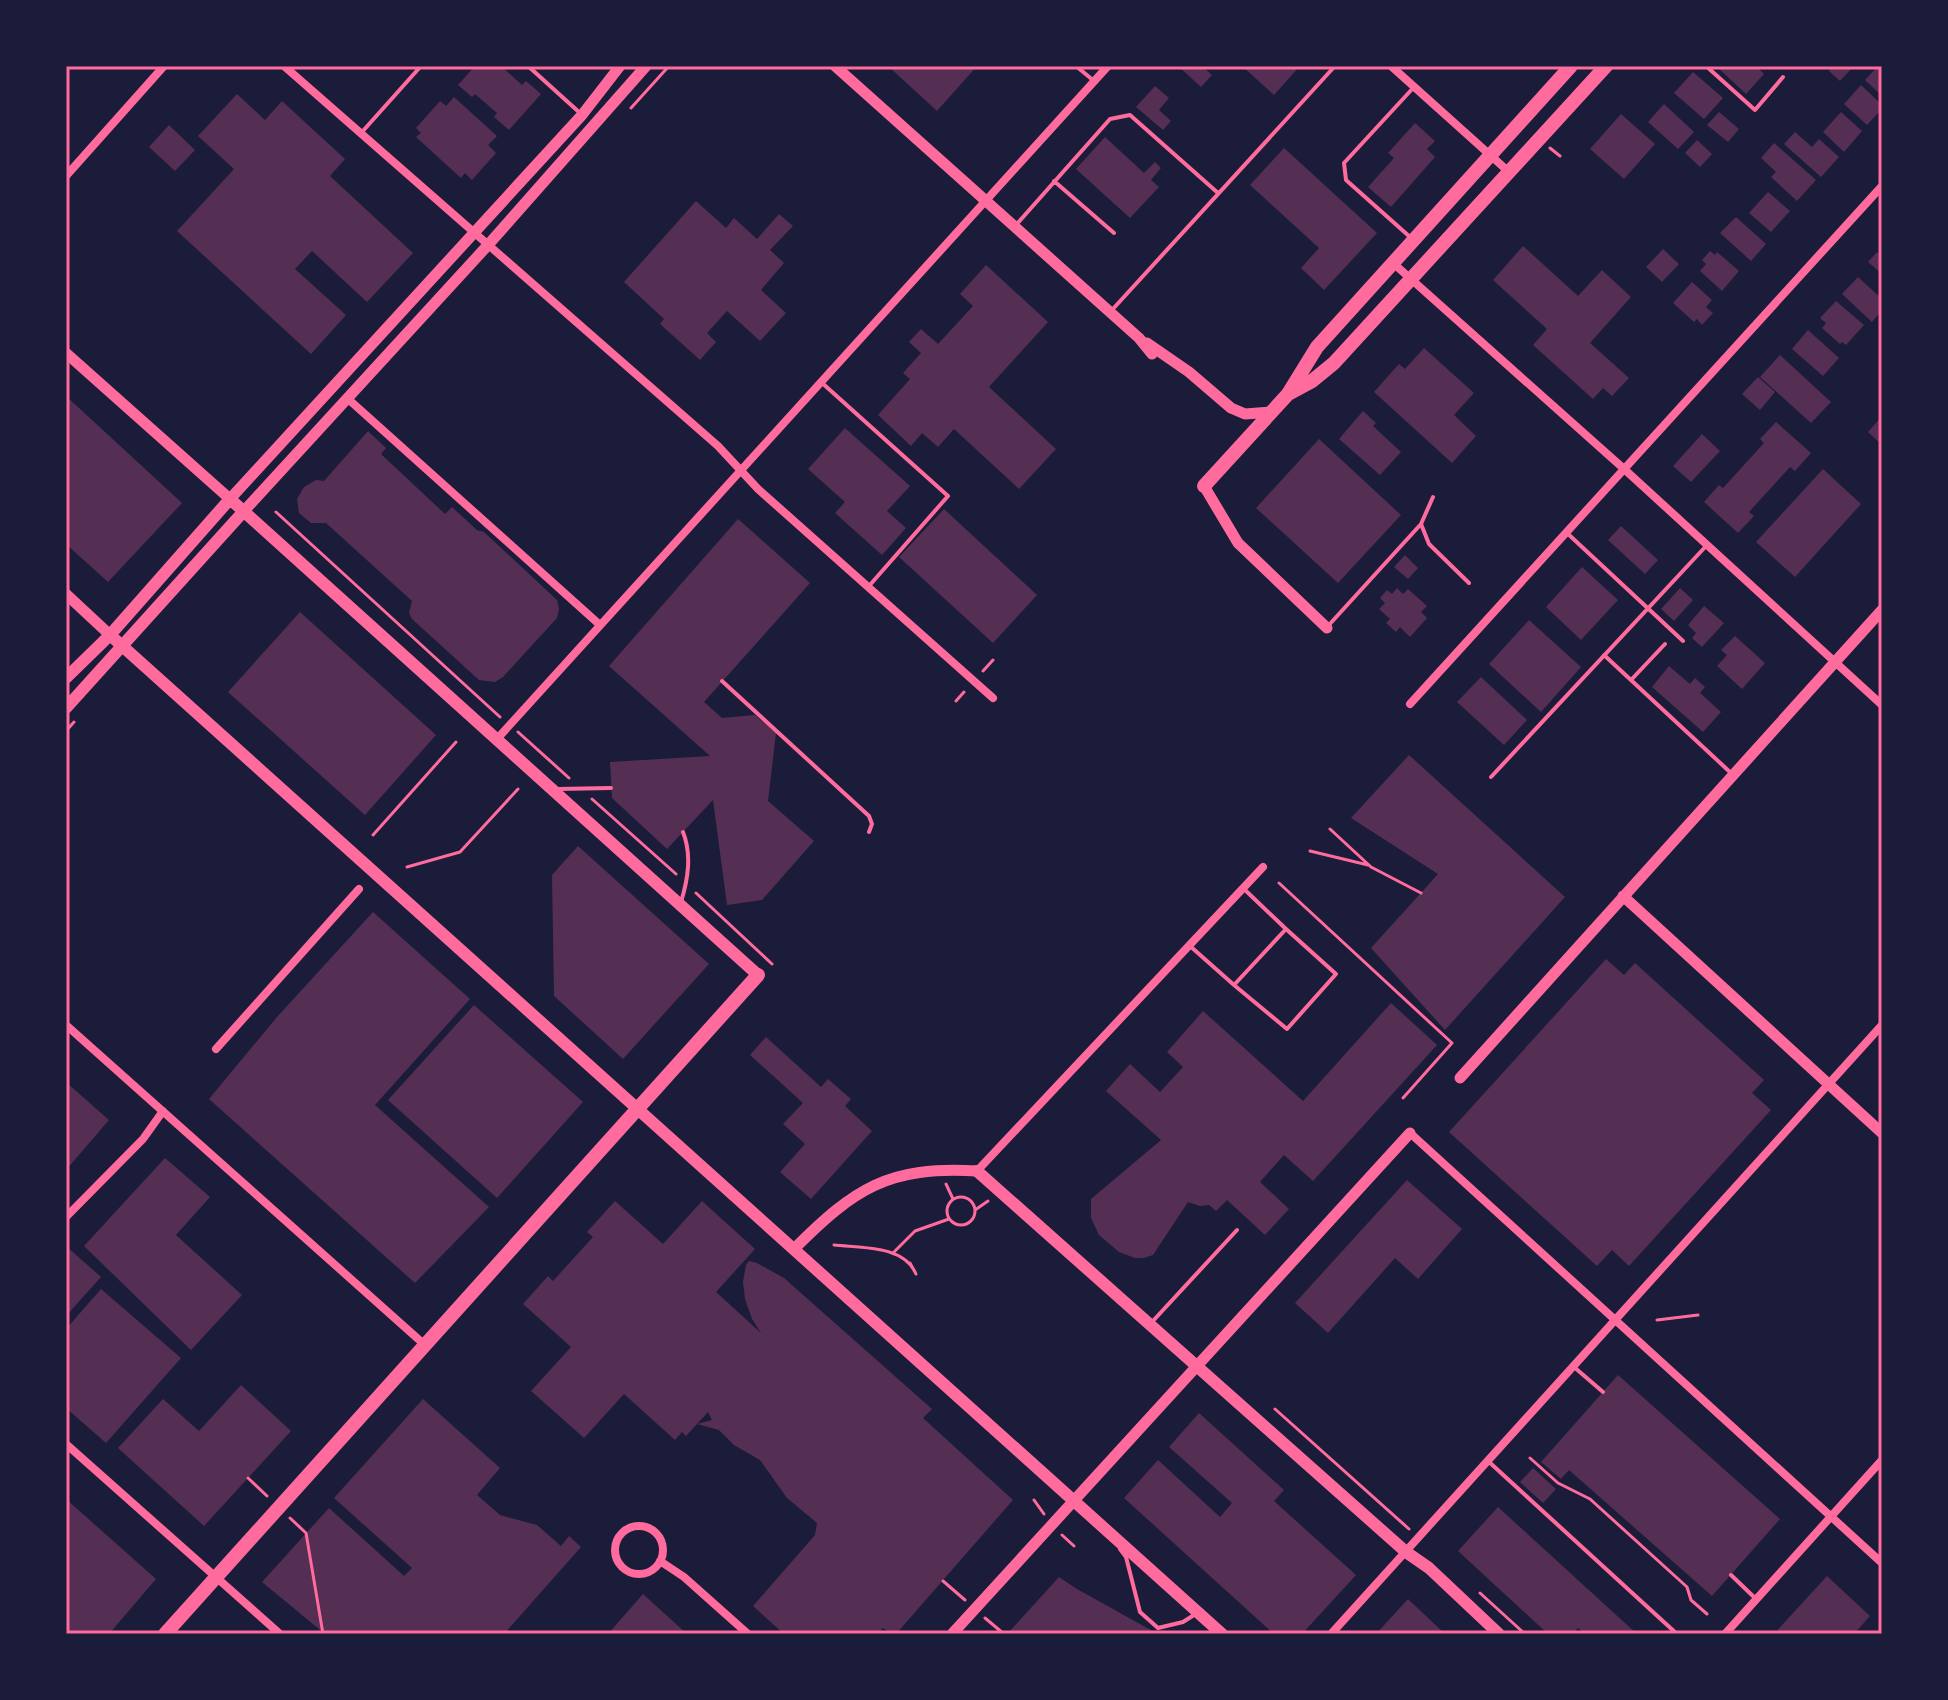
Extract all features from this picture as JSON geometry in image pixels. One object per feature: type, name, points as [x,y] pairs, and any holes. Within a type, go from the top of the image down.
[{"type":"main road","points":[[1204,486],[1288,394],[1317,347],[1571,66]]},
{"type":"main road","points":[[1288,394],[1312,381],[1334,363],[1606,66]]},
{"type":"main road","points":[[66,678],[110,635],[230,499],[758,975],[165,1634]]},
{"type":"main road","points":[[66,708],[244,511]]},
{"type":"main road","points":[[110,635],[1222,1634]]},
{"type":"main road","points":[[977,1171],[1406,1552],[1429,1568],[1499,1634]]},
{"type":"street","points":[[66,176],[164,66]]},
{"type":"street","points":[[284,66],[718,446],[867,588],[993,698]]},
{"type":"street","points":[[66,353],[230,499],[582,115],[620,66]]},
{"type":"street","points":[[244,511],[488,245],[646,66]]},
{"type":"street","points":[[835,66],[1139,338],[1189,372],[1231,408],[1245,414],[1271,412]]},
{"type":"street","points":[[497,739],[1108,66]]},
{"type":"street","points":[[1391,66],[1509,172]]},
{"type":"street","points":[[1410,704],[1882,186]]},
{"type":"street","points":[[1393,263],[1882,705]]},
{"type":"street","points":[[1139,338],[1152,354]]},
{"type":"street","points":[[347,398],[600,625]]},
{"type":"street","points":[[1204,486],[1238,543],[1327,628]]},
{"type":"street","points":[[66,594],[110,635]]},
{"type":"street","points":[[1460,1078],[1882,610]]},
{"type":"street","points":[[794,1249],[836,1209],[883,1180],[918,1171],[977,1171],[1263,867]]},
{"type":"street","points":[[216,1049],[359,889]]},
{"type":"street","points":[[1623,896],[1882,1133]]},
{"type":"street","points":[[66,1025],[426,1346]]},
{"type":"street","points":[[1331,1634],[1882,1025]]},
{"type":"street","points":[[66,1217],[143,1139],[163,1111]]},
{"type":"street","points":[[952,1634],[1410,1133],[1882,1563]]},
{"type":"street","points":[[66,1444],[280,1634]]},
{"type":"street","points":[[1725,1634],[1882,1460]]},
{"type":"street","points":[[647,1527],[661,1538],[663,1553],[660,1561],[649,1571],[634,1573],[619,1562],[616,1543],[628,1529],[647,1527]]},
{"type":"street","points":[[660,1561],[684,1577],[748,1634]]},
{"type":"lane","points":[[360,134],[421,66]]},
{"type":"lane","points":[[528,66],[582,115]]},
{"type":"lane","points":[[1076,66],[1094,81]]},
{"type":"lane","points":[[1110,312],[1335,66]]},
{"type":"lane","points":[[1706,66],[1755,110],[1783,77]]},
{"type":"lane","points":[[1414,87],[1344,163],[1346,180],[1414,240]]},
{"type":"lane","points":[[1014,226],[1110,119],[1130,115],[1219,193]]},
{"type":"lane","points":[[1054,181],[1114,233]]},
{"type":"lane","points":[[821,382],[948,496],[867,588]]},
{"type":"lane","points":[[1327,628],[1421,524],[1433,497]]},
{"type":"lane","points":[[1421,524],[1429,544],[1469,583]]},
{"type":"lane","points":[[1566,531],[1683,641]]},
{"type":"lane","points":[[1491,777],[1707,545]]},
{"type":"lane","points":[[1631,680],[1665,644]]},
{"type":"lane","points":[[1604,655],[1733,775]]},
{"type":"lane","points":[[722,681],[869,816],[872,824],[869,832]]},
{"type":"lane","points":[[553,789],[611,788]]},
{"type":"lane","points":[[680,905],[686,884],[689,846],[683,832]]},
{"type":"lane","points":[[1189,945],[1287,1029],[1336,974],[1244,889]]},
{"type":"lane","points":[[1234,985],[1286,929]]},
{"type":"lane","points":[[1150,1323],[1237,1230]]},
{"type":"lane","points":[[1574,1367],[1603,1392]]},
{"type":"lane","points":[[1488,1461],[1677,1634]]},
{"type":"lane","points":[[1107,1530],[1126,1557],[1140,1612],[1158,1628],[1183,1622],[1198,1612]]},
{"type":"lane","points":[[1731,1575],[1757,1599]]},
{"type":"path","points":[[276,512],[772,964]]},
{"type":"path","points":[[373,835],[456,742]]},
{"type":"path","points":[[407,867],[460,852],[518,789]]},
{"type":"path","points":[[1330,829],[1371,867]]},
{"type":"path","points":[[1310,851],[1371,867],[1421,893]]},
{"type":"path","points":[[1279,883],[1452,1043],[1403,1098]]},
{"type":"path","points":[[963,1197],[971,1202],[974,1215],[967,1224],[957,1224],[949,1219],[948,1206],[953,1199],[963,1197]]},
{"type":"path","points":[[894,1252],[915,1231],[949,1219]]},
{"type":"path","points":[[834,1245],[894,1252],[910,1263]]},
{"type":"path","points":[[1657,1320],[1698,1315]]},
{"type":"path","points":[[1275,1409],[1397,1519]]},
{"type":"path","points":[[1530,1458],[1558,1483],[1590,1499],[1687,1587],[1691,1600],[1707,1614]]},
{"type":"path","points":[[306,1533],[324,1633]]},
{"type":"path","points":[[1480,1592],[1525,1634]]},
{"type":"building","points":[[475,66],[501,66],[522,85],[526,81],[541,94],[509,130],[494,117],[497,113],[475,94],[472,97],[458,85]]},
{"type":"building","points":[[888,66],[977,66],[937,111]]},
{"type":"building","points":[[1178,66],[1202,66],[1212,75],[1201,87]]},
{"type":"building","points":[[1242,66],[1300,66],[1274,95]]},
{"type":"building","points":[[1716,66],[1756,66],[1764,74],[1746,94]]},
{"type":"building","points":[[1833,66],[1848,66],[1851,69],[1840,81],[1829,71]]},
{"type":"building","points":[[1878,66],[1882,66],[1882,96],[1865,80]]},
{"type":"building","points":[[1693,72],[1723,98],[1704,119],[1674,93]]},
{"type":"building","points":[[1861,85],[1882,105],[1867,125],[1844,104]]},
{"type":"building","points":[[1155,86],[1169,98],[1159,110],[1171,121],[1163,130],[1136,107]]},
{"type":"building","points":[[237,94],[265,120],[282,101],[345,159],[330,176],[413,253],[367,302],[312,251],[295,269],[346,315],[311,354],[177,231],[234,169],[198,136]]},
{"type":"building","points":[[454,97],[497,136],[488,145],[496,153],[472,180],[465,173],[461,178],[416,137],[421,133],[416,128],[440,101],[446,106]]},
{"type":"building","points":[[1664,104],[1694,132],[1678,149],[1648,122]]},
{"type":"building","points":[[1719,112],[1739,129],[1728,142],[1707,125]]},
{"type":"building","points":[[1841,112],[1862,131],[1844,152],[1823,132]]},
{"type":"building","points":[[1621,114],[1655,144],[1624,179],[1590,149]]},
{"type":"building","points":[[1415,123],[1435,141],[1427,149],[1435,157],[1391,207],[1368,187],[1394,158],[1388,153]]},
{"type":"building","points":[[169,125],[195,150],[175,171],[149,147]]},
{"type":"building","points":[[1795,132],[1812,147],[1819,139],[1839,157],[1821,177],[1784,144]]},
{"type":"building","points":[[1105,137],[1144,173],[1155,162],[1161,168],[1151,180],[1159,187],[1130,218],[1076,169]]},
{"type":"building","points":[[1697,140],[1712,154],[1700,167],[1685,153]]},
{"type":"building","points":[[1774,143],[1816,180],[1797,201],[1771,177],[1776,172],[1761,158]]},
{"type":"building","points":[[1284,148],[1377,233],[1324,290],[1301,268],[1319,248],[1250,185]]},
{"type":"building","points":[[1768,192],[1790,211],[1771,232],[1749,213]]},
{"type":"building","points":[[696,201],[726,228],[734,218],[757,239],[779,214],[793,226],[770,250],[784,263],[761,290],[786,313],[760,341],[727,311],[707,333],[716,342],[700,360],[660,324],[664,319],[624,282]]},
{"type":"building","points":[[1736,217],[1766,244],[1751,261],[1720,233]]},
{"type":"building","points":[[1523,246],[1578,296],[1602,270],[1631,297],[1590,343],[1629,378],[1612,396],[1603,388],[1593,399],[1533,345],[1547,329],[1493,280]]},
{"type":"building","points":[[1663,249],[1679,264],[1662,282],[1646,267]]},
{"type":"building","points":[[1710,251],[1715,255],[1717,252],[1739,271],[1722,291],[1700,271],[1706,264],[1702,260]]},
{"type":"building","points":[[1877,252],[1882,256],[1882,274],[1868,262]]},
{"type":"building","points":[[986,265],[1048,322],[989,387],[1056,449],[1019,489],[954,429],[938,447],[922,433],[911,446],[878,415],[910,379],[903,373],[921,353],[909,342],[921,329],[938,344],[973,306],[960,294]]},
{"type":"building","points":[[1858,277],[1882,299],[1882,310],[1872,322],[1842,294]]},
{"type":"building","points":[[1692,282],[1712,300],[1706,307],[1713,313],[1702,325],[1697,319],[1694,322],[1673,303]]},
{"type":"building","points":[[1836,301],[1864,325],[1846,345],[1840,344],[1822,328],[1826,323],[1820,318]]},
{"type":"building","points":[[1808,330],[1839,358],[1823,376],[1792,349]]},
{"type":"building","points":[[1424,348],[1474,393],[1454,415],[1476,436],[1452,463],[1374,392],[1399,364],[1405,369]]},
{"type":"building","points":[[1780,355],[1831,402],[1811,423],[1760,377]]},
{"type":"building","points":[[1758,377],[1775,392],[1760,410],[1742,394]]},
{"type":"building","points":[[66,396],[182,503],[108,582],[66,544]]},
{"type":"building","points":[[1363,411],[1376,423],[1373,426],[1401,452],[1380,475],[1339,439]]},
{"type":"building","points":[[1882,416],[1882,445],[1868,432]]},
{"type":"building","points":[[1776,422],[1811,453],[1795,471],[1790,467],[1749,512],[1754,516],[1738,533],[1704,502],[1719,485],[1723,488],[1764,443],[1760,439]]},
{"type":"building","points":[[845,428],[910,486],[887,511],[906,528],[882,555],[835,513],[845,502],[808,469]]},
{"type":"building","points":[[368,431],[386,448],[381,454],[445,514],[452,507],[477,530],[484,532],[557,600],[557,618],[495,682],[479,680],[412,619],[409,613],[412,601],[326,523],[311,523],[299,513],[297,499],[304,487],[316,480],[324,481]]},
{"type":"building","points":[[1702,434],[1720,451],[1691,482],[1673,466]]},
{"type":"building","points":[[1319,439],[1401,515],[1338,583],[1256,508]]},
{"type":"building","points":[[1823,469],[1861,504],[1795,577],[1756,542]]},
{"type":"building","points":[[944,509],[1037,595],[993,643],[899,557]]},
{"type":"building","points":[[738,519],[810,583],[704,702],[722,718],[755,715],[776,733],[768,801],[814,841],[762,900],[727,905],[713,800],[667,849],[612,798],[610,762],[710,756],[609,666]]},
{"type":"building","points":[[1621,526],[1658,560],[1645,574],[1608,540]]},
{"type":"building","points":[[1405,555],[1418,568],[1408,579],[1394,567]]},
{"type":"building","points":[[1582,567],[1618,600],[1581,640],[1546,607]]},
{"type":"building","points":[[1397,588],[1403,594],[1408,589],[1427,606],[1421,612],[1427,618],[1410,637],[1400,627],[1396,632],[1386,623],[1390,619],[1379,609],[1385,603],[1380,598],[1387,590],[1392,594]]},
{"type":"building","points":[[1680,588],[1693,600],[1674,621],[1661,609]]},
{"type":"building","points":[[1704,606],[1724,623],[1702,647],[1692,638],[1696,633],[1688,625]]},
{"type":"building","points":[[300,612],[436,735],[365,815],[228,692]]},
{"type":"building","points":[[1529,620],[1581,667],[1541,712],[1489,664]]},
{"type":"building","points":[[1735,636],[1765,663],[1742,689],[1717,666],[1727,655],[1721,650]]},
{"type":"building","points":[[1669,666],[1690,684],[1695,678],[1705,687],[1700,693],[1721,712],[1703,732],[1652,687]]},
{"type":"building","points":[[1481,677],[1527,720],[1504,745],[1457,702]]},
{"type":"building","points":[[1409,755],[1565,897],[1445,1030],[1371,948],[1438,874],[1351,818]]},
{"type":"building","points":[[578,846],[709,964],[623,1059],[554,996],[552,875]]},
{"type":"building","points":[[373,912],[470,999],[375,1105],[489,1207],[415,1283],[209,1099],[277,1017]]},
{"type":"building","points":[[1606,959],[1624,975],[1635,963],[1764,1080],[1752,1093],[1771,1110],[1629,1266],[1612,1250],[1597,1266],[1449,1132]]},
{"type":"building","points":[[1391,1003],[1437,1045],[1313,1181],[1284,1155],[1260,1182],[1289,1209],[1265,1235],[1227,1200],[1216,1211],[1209,1205],[1188,1202],[1153,1255],[1144,1258],[1119,1252],[1099,1235],[1091,1218],[1091,1199],[1161,1140],[1106,1091],[1130,1064],[1160,1092],[1183,1067],[1167,1052],[1203,1011],[1303,1101]]},
{"type":"building","points":[[474,1005],[583,1102],[497,1198],[388,1100]]},
{"type":"building","points":[[766,1037],[821,1087],[828,1079],[851,1099],[845,1106],[872,1131],[811,1199],[780,1172],[805,1144],[783,1124],[803,1103],[750,1055]]},
{"type":"building","points":[[66,1082],[109,1120],[66,1170]]},
{"type":"building","points":[[165,1158],[210,1197],[176,1235],[242,1295],[191,1350],[84,1246]]},
{"type":"building","points":[[1407,1180],[1462,1229],[1418,1279],[1395,1258],[1328,1333],[1295,1303]]},
{"type":"building","points":[[615,1201],[663,1244],[702,1201],[755,1249],[716,1292],[761,1333],[745,1299],[743,1282],[746,1265],[749,1261],[757,1263],[784,1278],[932,1409],[923,1418],[1013,1500],[896,1634],[883,1628],[877,1634],[784,1634],[753,1606],[815,1535],[817,1523],[787,1498],[760,1460],[734,1445],[719,1430],[697,1424],[686,1436],[682,1432],[675,1440],[624,1394],[584,1438],[531,1391],[571,1347],[523,1304],[548,1276],[553,1281],[593,1237],[587,1232]],"holes":[[[708,1412],[712,1420],[697,1424]]]},
{"type":"building","points":[[66,1246],[101,1277],[66,1316]]},
{"type":"building","points":[[101,1289],[181,1358],[106,1443],[66,1408],[66,1329]]},
{"type":"building","points":[[1618,1375],[1780,1519],[1712,1596],[1569,1470],[1561,1479],[1541,1462]]},
{"type":"building","points":[[241,1385],[291,1431],[204,1526],[118,1448],[163,1399],[199,1431]]},
{"type":"building","points":[[423,1399],[500,1468],[477,1495],[500,1515],[537,1525],[561,1546],[569,1536],[581,1547],[504,1634],[325,1634],[262,1582],[329,1508],[404,1576],[412,1568],[334,1498]]},
{"type":"building","points":[[1199,1413],[1284,1490],[1274,1501],[1356,1575],[1302,1634],[1274,1634],[1124,1498],[1158,1460],[1220,1517],[1232,1503],[1169,1447]]},
{"type":"building","points":[[1533,1468],[1556,1489],[1543,1503],[1520,1482]]},
{"type":"building","points":[[66,1499],[156,1579],[109,1634],[66,1634]]},
{"type":"building","points":[[1498,1507],[1637,1634],[1585,1634],[1578,1628],[1572,1634],[1548,1634],[1458,1551]]},
{"type":"building","points":[[1827,1576],[1870,1616],[1854,1634],[1774,1634]]},
{"type":"building","points":[[1059,1577],[1077,1589],[1158,1634],[1007,1634]]},
{"type":"building","points":[[643,1594],[687,1634],[608,1634]]},
{"type":"building","points":[[1408,1599],[1445,1634],[1376,1634]]}]
